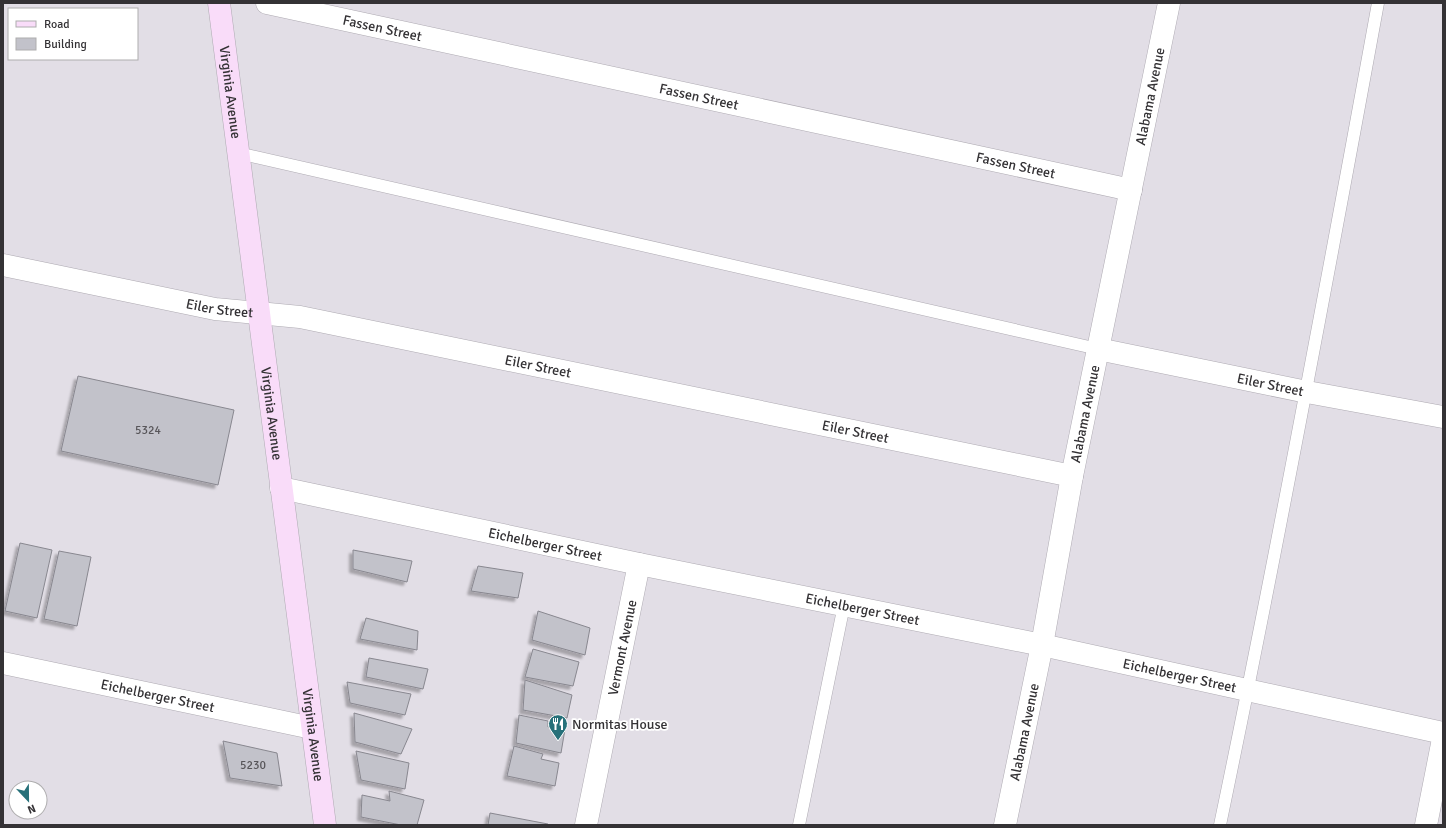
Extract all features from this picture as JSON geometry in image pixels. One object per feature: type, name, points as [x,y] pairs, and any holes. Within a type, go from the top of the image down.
[{"type":"street","name":"Virginia Avenue","points":[[218,3],[324,825]]},
{"type":"street","name":"Fassen Street","points":[[267,3],[1131,190]]},
{"type":"street","name":"Alabama Avenue","points":[[1005,825],[1042,645],[1072,476],[1169,3]]},
{"type":"street","name":"Eiler Street","points":[[3,265],[215,309],[300,317],[1072,476]]},
{"type":"street","name":"Eiler Street","points":[[1098,349],[1307,392],[1443,417]]},
{"type":"street","name":"Eichelberger Street","points":[[281,488],[639,564],[1042,645],[1443,733]]},
{"type":"street","name":"Vermont Avenue","points":[[586,825],[639,564]]},
{"type":"street","name":"Eichelberger Street","points":[[3,664],[312,728]]},
{"type":"street","points":[[1426,825],[1443,739]]},
{"type":"lane","points":[[1220,825],[1307,392],[1378,3]]},
{"type":"lane","points":[[238,153],[1098,349]]},
{"type":"lane","points":[[799,825],[844,605]]},
{"type":"building","points":[[78,376],[234,410],[218,485],[61,451]]},
{"type":"building","points":[[20,543],[52,550],[37,618],[5,611]]},
{"type":"building","points":[[353,550],[412,561],[407,582],[353,569]]},
{"type":"building","points":[[59,551],[91,557],[77,626],[44,619]]},
{"type":"building","points":[[478,566],[523,573],[518,598],[471,591]]},
{"type":"building","points":[[538,611],[590,628],[585,655],[532,640]]},
{"type":"building","points":[[366,618],[418,631],[417,650],[360,639]]},
{"type":"building","points":[[533,649],[579,662],[573,686],[525,677]]},
{"type":"building","points":[[369,658],[428,669],[423,689],[366,677]]},
{"type":"building","points":[[525,680],[572,695],[567,718],[523,710]]},
{"type":"building","points":[[347,682],[411,694],[405,715],[350,703]]},
{"type":"building","points":[[354,713],[412,729],[401,754],[355,742]]},
{"type":"building","points":[[519,715],[548,721],[548,727],[565,729],[561,753],[516,743]]},
{"type":"building","points":[[223,741],[277,753],[282,786],[230,778]]},
{"type":"building","points":[[514,746],[543,754],[541,759],[559,763],[555,786],[507,776]]},
{"type":"building","points":[[356,751],[409,763],[405,789],[361,780]]},
{"type":"building","points":[[389,791],[424,800],[417,825],[401,825],[361,817],[362,795],[390,801]]},
{"type":"building","points":[[490,813],[548,824],[488,825]]},
{"type":"place","name":"Normitas House","points":[[558,741]]}]
